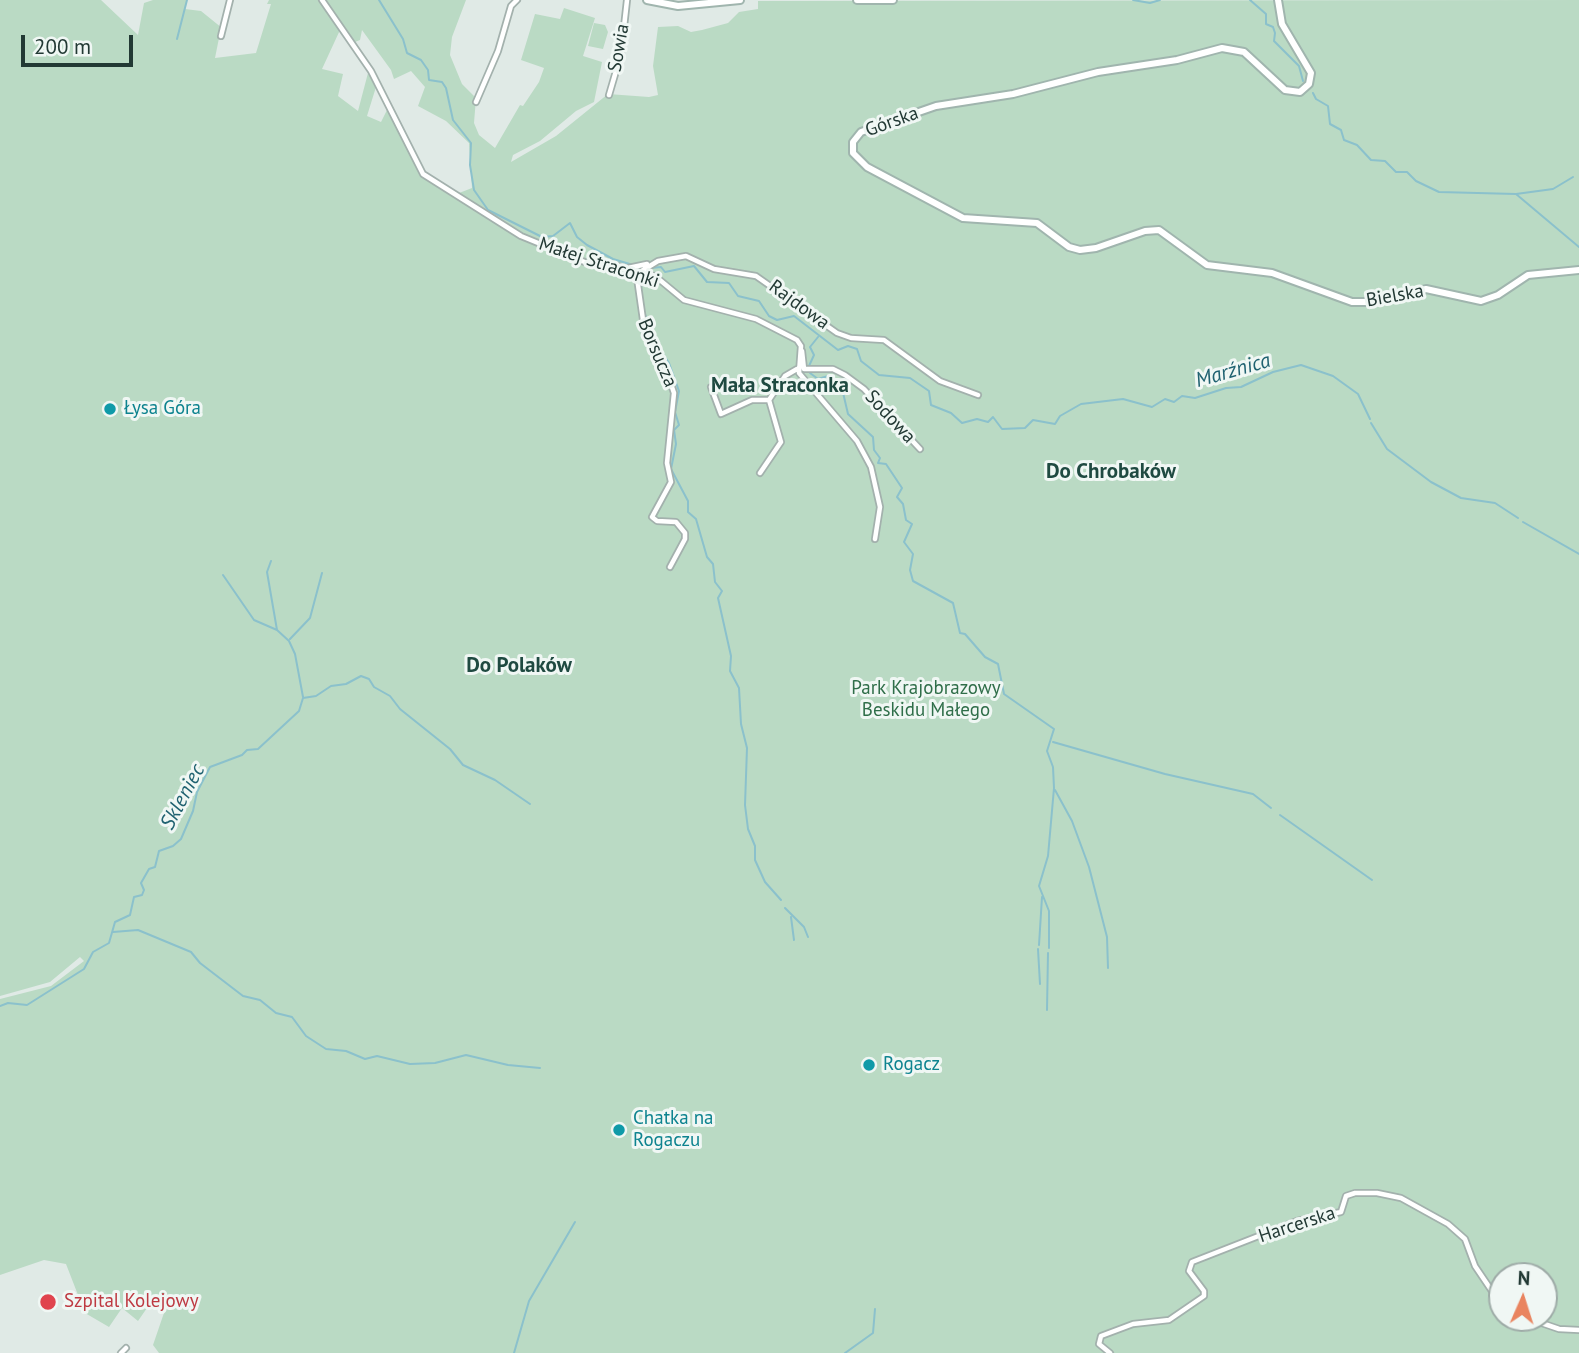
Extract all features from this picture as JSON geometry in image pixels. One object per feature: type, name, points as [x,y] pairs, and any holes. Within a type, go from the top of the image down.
[{"type":"street","points":[[221,36],[230,0]]},
{"type":"street","name":"Małej Straconki","points":[[322,0],[371,71],[423,174],[521,236],[587,263],[639,271],[659,279],[684,300],[756,319],[794,338],[801,346]]},
{"type":"street","points":[[476,102],[498,51],[511,6],[517,0]]},
{"type":"street","name":"Sowia","points":[[609,95],[621,54],[627,0]]},
{"type":"street","points":[[648,0],[678,6],[740,0]]},
{"type":"street","points":[[857,0],[893,0]]},
{"type":"street","name":"Górska","points":[[1278,0],[1282,24],[1311,74],[1308,86],[1298,93],[1285,90],[1244,52],[1222,48],[1177,60],[1098,72],[1013,94],[936,106],[861,132],[853,140],[852,150],[856,159],[867,167],[962,218],[1037,223],[1069,247],[1080,250],[1096,248],[1145,231],[1159,230],[1173,238],[1203,264],[1272,272],[1329,294]]},
{"type":"street","name":"Rajdowa","points":[[628,268],[686,256],[714,269],[756,276],[837,333],[851,338],[884,340],[940,381],[978,395]]},
{"type":"street","name":"Rajdowa","points":[[639,271],[648,265]]},
{"type":"street","name":"Bielska","points":[[1329,294],[1362,303],[1426,289],[1481,301],[1498,295],[1528,275],[1579,270]]},
{"type":"street","name":"Borsucza","points":[[639,271],[645,334],[664,364],[674,393],[667,463],[671,482],[652,517],[657,521],[676,522],[685,533],[685,539],[670,568]]},
{"type":"street","points":[[769,400],[782,380],[797,369],[801,346]]},
{"type":"street","name":"Sodowa","points":[[801,346],[805,369],[833,369],[854,381],[920,449]]},
{"type":"street","points":[[797,369],[865,453],[879,498],[875,540]]},
{"type":"street","points":[[711,387],[721,414],[752,400],[769,400]]},
{"type":"street","points":[[760,473],[781,439],[769,400]]},
{"type":"street","name":"Harcerska","points":[[1111,1353],[1099,1344],[1101,1336],[1133,1324],[1169,1320],[1205,1294],[1189,1271],[1192,1262],[1297,1221],[1342,1212],[1346,1196],[1364,1192],[1407,1201],[1452,1227],[1465,1240],[1475,1266],[1488,1285]]},
{"type":"street","points":[[1558,1329],[1579,1331]]},
{"type":"green space","name":"Park Krajobrazowy Beskidu Małego","points":[[0,0],[101,0],[138,35],[144,3],[153,0],[187,0],[185,9],[201,11],[222,28],[217,35],[219,38],[215,58],[256,53],[271,4],[267,4],[269,0],[320,0],[340,30],[322,69],[343,74],[338,96],[358,111],[368,73],[365,64],[383,98],[376,87],[367,116],[381,122],[388,108],[418,171],[454,195],[472,188],[469,143],[446,121],[418,106],[425,87],[411,71],[394,79],[391,70],[362,30],[360,40],[355,42],[324,0],[466,0],[452,37],[450,55],[462,84],[476,98],[474,123],[479,135],[495,148],[520,105],[523,106],[539,82],[544,68],[521,60],[535,14],[560,19],[564,8],[595,18],[583,56],[602,62],[594,102],[576,111],[540,141],[513,155],[511,162],[556,136],[608,94],[649,97],[658,95],[653,66],[658,27],[678,26],[691,32],[702,30],[728,23],[739,12],[758,9],[758,1],[1579,0],[1579,1353],[159,1353],[153,1345],[166,1307],[156,1295],[138,1321],[122,1308],[109,1327],[85,1313],[66,1264],[44,1260],[0,1275],[0,999],[51,986],[84,961],[80,957],[50,982],[0,996]]},
{"type":"green space","points":[[594,23],[605,25],[608,32],[603,49],[588,46]]},
{"type":"waterway","points":[[177,39],[187,0]]},
{"type":"waterway","name":"Marźnica","points":[[379,0],[403,39],[407,53],[421,60],[428,70],[429,80],[442,82],[446,88],[453,120],[471,143],[470,165],[474,190],[488,210],[542,237],[553,236],[570,223],[577,237],[587,245],[613,259],[633,265]]},
{"type":"waterway","points":[[1133,0],[1150,3],[1160,0]]},
{"type":"waterway","points":[[1250,0],[1266,14],[1266,24],[1273,27],[1275,33],[1274,41],[1299,66],[1303,81]]},
{"type":"waterway","points":[[1313,93],[1316,99],[1328,106],[1330,124],[1341,130],[1344,140],[1357,145],[1371,160],[1385,161],[1396,172],[1407,172],[1416,181],[1439,192],[1516,194],[1579,247]]},
{"type":"waterway","points":[[1516,194],[1553,189],[1573,177]]},
{"type":"waterway","name":"Marźnica","points":[[651,268],[661,267],[665,272],[694,266],[707,282],[729,283],[738,296],[759,301],[769,316],[777,320],[794,316],[838,350],[848,346],[857,349],[861,361],[879,375],[910,378],[929,391],[931,405],[951,413],[962,423],[977,419],[988,422],[993,417],[1002,429],[1025,428],[1033,420],[1055,424],[1060,416],[1081,404],[1123,399],[1152,407],[1165,399],[1174,402],[1182,396],[1195,398],[1226,388],[1241,387],[1273,372],[1301,365],[1333,376],[1358,394],[1370,419]]},
{"type":"waterway","points":[[641,290],[642,274]]},
{"type":"waterway","points":[[644,311],[647,320]]},
{"type":"waterway","points":[[648,324],[648,332],[669,363],[679,391],[675,412],[679,425],[674,430],[676,444],[671,469],[688,501],[688,512],[696,519],[707,557],[713,564],[715,582],[722,591],[718,598],[731,656],[730,671],[739,688],[741,724],[747,748],[745,805],[748,829],[755,846],[755,860],[765,882],[781,900]]},
{"type":"waterway","points":[[818,337],[810,347],[814,355],[809,366],[810,373],[818,379],[828,376],[841,384],[848,414],[873,437],[874,450],[880,458],[878,463],[886,464],[902,488],[897,497],[903,504],[906,520],[912,524],[904,542],[913,554],[910,570],[913,581],[953,603],[960,633],[965,634],[985,657],[998,664],[1004,694],[1054,729],[1047,751],[1053,767],[1054,788],[1048,856],[1039,886],[1049,911],[1049,948]]},
{"type":"waterway","points":[[1371,423],[1387,449],[1431,482],[1461,498],[1495,503],[1518,518]]},
{"type":"waterway","points":[[1523,522],[1579,554]]},
{"type":"waterway","points":[[271,561],[267,572],[277,630],[289,641],[295,654],[303,697]]},
{"type":"waterway","points":[[290,639],[310,618],[322,573]]},
{"type":"waterway","points":[[223,575],[254,620],[277,630]]},
{"type":"waterway","name":"Skleniec","points":[[0,1006],[8,1003],[27,1005],[84,969],[93,952],[109,943],[115,922],[130,915],[134,897],[142,895],[144,890],[141,883],[149,869],[155,867],[159,851],[173,846],[181,839],[193,811],[197,792],[210,767],[242,755],[247,750],[258,749],[299,711],[303,698],[316,696],[331,686],[346,684],[361,676],[369,679],[374,687],[390,696],[400,709],[450,749],[463,765],[495,780],[530,804]]},
{"type":"waterway","points":[[1053,742],[1165,774],[1253,794],[1271,808]]},
{"type":"waterway","points":[[1055,790],[1072,821],[1089,867],[1107,937],[1108,968]]},
{"type":"waterway","points":[[1280,815],[1372,880]]},
{"type":"waterway","points":[[1039,945],[1042,897]]},
{"type":"waterway","points":[[785,908],[804,927],[808,937]]},
{"type":"waterway","points":[[791,917],[794,940]]},
{"type":"waterway","points":[[113,932],[138,930],[191,952],[200,963],[243,996],[260,1000],[276,1013],[292,1017],[306,1036],[326,1049],[346,1051],[365,1059],[377,1056],[410,1064],[435,1063],[466,1055],[508,1065],[540,1068]]},
{"type":"waterway","points":[[1038,949],[1040,984]]},
{"type":"waterway","points":[[1047,1010],[1048,953]]},
{"type":"waterway","points":[[514,1353],[529,1301],[575,1222]]},
{"type":"waterway","points":[[845,1353],[873,1333],[875,1309]]},
{"type":"place","name":"Łysa Góra","points":[[110,409]]},
{"type":"place","name":"Rogacz","points":[[869,1065]]},
{"type":"place","name":"Chatka na Rogaczu","points":[[619,1130]]},
{"type":"place","name":"Szpital Kolejowy","points":[[48,1302]]},
{"type":"district","name":"Mała Straconka","points":[[780,386]]},
{"type":"district","name":"Do Chrobaków","points":[[1111,472]]},
{"type":"district","name":"Do Polaków","points":[[519,666]]}]
